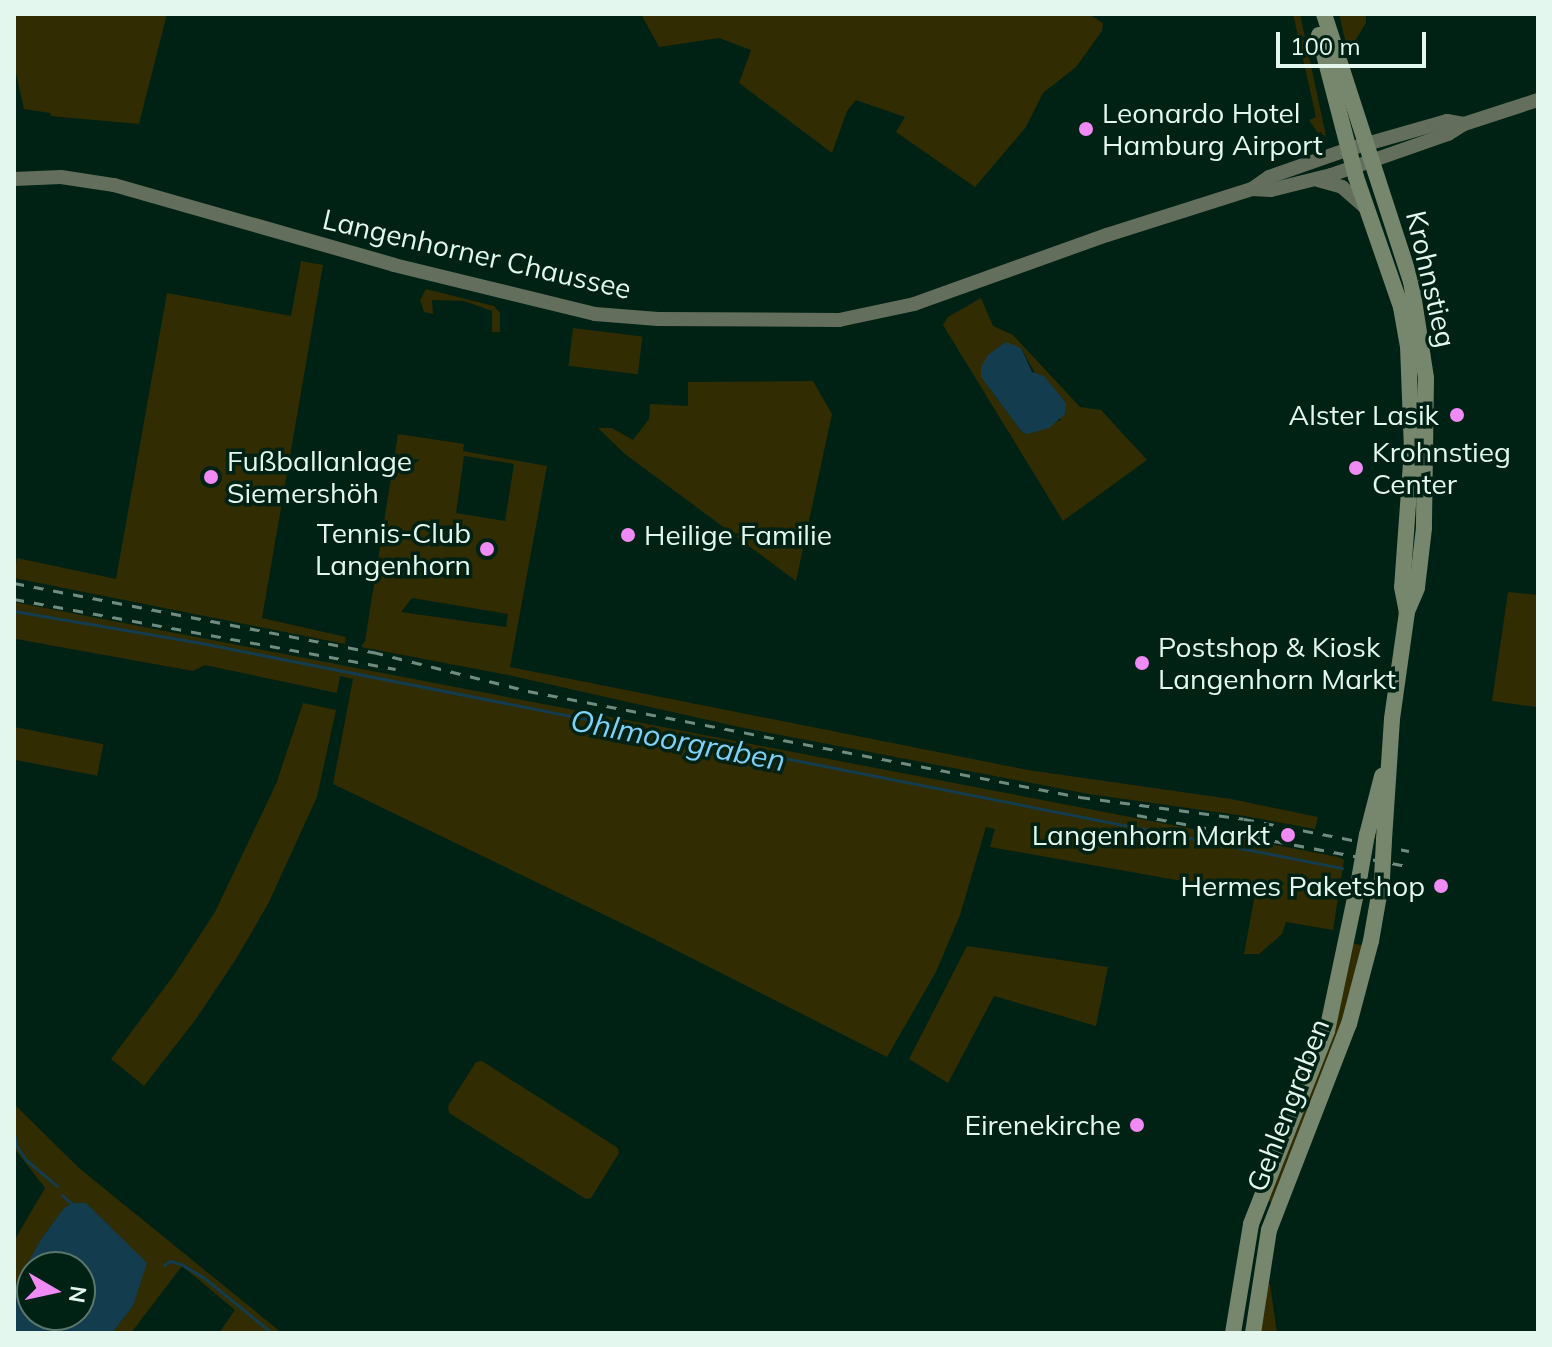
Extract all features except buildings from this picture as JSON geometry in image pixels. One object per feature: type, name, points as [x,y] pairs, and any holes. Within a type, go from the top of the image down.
[{"type":"main road","name":"Krohnstieg","points":[[1313,14],[1365,207],[1401,307],[1408,346],[1412,449],[1402,587],[1407,612]]},
{"type":"main road","name":"Krohnstieg","points":[[1324,14],[1411,281],[1425,365],[1427,434],[1424,528],[1417,588],[1407,612],[1389,751],[1379,897]]},
{"type":"main road","name":"Langenhorner Chaussee","points":[[1252,189],[1271,190],[1373,161],[1448,134],[1464,124],[1538,100]]},
{"type":"main road","name":"Langenhorner Chaussee","points":[[14,179],[44,176],[96,181],[492,290],[595,314],[658,319],[839,320],[877,315],[1131,227],[1252,189],[1269,177],[1368,143],[1447,121],[1464,124]]},
{"type":"main road","points":[[1313,179],[1342,187],[1365,207]]},
{"type":"main road","name":"Krohnstieg","points":[[1353,909],[1367,835],[1389,751]]},
{"type":"main road","name":"Gehlengraben","points":[[1253,1333],[1269,1230],[1349,1024],[1379,897]]},
{"type":"main road","name":"Gehlengraben","points":[[1233,1333],[1241,1269],[1255,1207],[1327,1031],[1353,909]]},
{"type":"shaded area","points":[[14,14],[167,14],[139,124],[51,116],[50,113],[24,109],[14,64]]},
{"type":"shaded area","points":[[641,14],[1089,14],[1103,23],[1102,31],[1076,67],[1043,93],[1026,127],[975,187],[896,132],[905,117],[856,100],[847,111],[832,153],[739,83],[751,50],[719,38],[659,47]]},
{"type":"shaded area","points":[[1293,14],[1300,14],[1326,136],[1318,133],[1309,120],[1316,117]]},
{"type":"shaded area","points":[[1339,14],[1366,14],[1366,23],[1348,52]]},
{"type":"shaded area","name":"Fußballanlage Siemershöh","points":[[301,261],[323,265],[262,618],[346,637],[345,644],[14,578],[17,558],[116,579],[167,293],[291,316]]},
{"type":"shaded area","points":[[426,289],[494,306],[500,313],[500,332],[492,332],[492,311],[464,301],[432,300],[433,314],[424,312],[420,300]]},
{"type":"shaded area","points":[[981,298],[993,326],[1013,335],[1080,407],[1101,410],[1147,460],[1063,521],[943,325],[948,317]],"holes":[[[1021,348],[1061,420],[1022,432],[981,377]]]},
{"type":"shaded area","points":[[573,328],[642,337],[638,374],[568,366]]},
{"type":"shaded area","points":[[813,381],[832,414],[796,581],[625,454],[598,428],[612,428],[633,440],[649,419],[650,404],[688,406],[688,382]]},
{"type":"shaded area","points":[[398,434],[464,444],[463,451],[547,466],[510,667],[1028,770],[1231,799],[1318,817],[1315,829],[1089,794],[739,727],[508,675],[361,647],[365,641]],"holes":[[[464,456],[514,464],[505,521],[456,513]],[[412,598],[508,614],[506,627],[401,612]]]},
{"type":"shaded area","points":[[1508,592],[1538,595],[1536,707],[1492,701]]},
{"type":"shaded area","points":[[14,602],[1338,857],[1344,860],[1333,930],[1286,922],[1282,934],[1259,954],[1244,954],[1255,894],[990,847],[995,829],[986,827],[960,915],[936,972],[887,1057],[644,934],[333,784],[353,679],[340,676],[337,693],[205,665],[193,671],[16,639]]},
{"type":"shaded area","points":[[303,703],[336,710],[317,797],[268,904],[236,959],[196,1019],[144,1086],[111,1059],[174,975],[215,912],[276,784]]},
{"type":"shaded area","points":[[14,727],[103,744],[97,776],[14,760]]},
{"type":"shaded area","points":[[1352,943],[1364,946],[1350,1001],[1272,1202],[1265,1200]]},
{"type":"shaded area","points":[[967,946],[1108,967],[1096,1026],[994,996],[948,1083],[909,1059]]},
{"type":"shaded area","points":[[482,1061],[618,1148],[619,1153],[591,1198],[586,1199],[449,1113],[448,1106],[476,1062]]},
{"type":"shaded area","points":[[14,1104],[79,1168],[282,1333],[219,1333],[235,1310],[182,1266],[131,1333],[112,1333],[133,1306],[146,1263],[64,1208],[35,1251],[16,1251],[14,1289],[14,1241],[45,1188],[14,1148]]},
{"type":"shaded area","points":[[1270,1284],[1277,1333],[1257,1333],[1263,1285]]},
{"type":"water","points":[[1006,342],[1021,348],[1032,372],[1044,376],[1066,403],[1065,414],[1049,428],[1027,434],[1022,432],[981,377],[981,367],[988,355]]},
{"type":"water","points":[[73,1203],[86,1203],[147,1263],[133,1306],[112,1333],[14,1333],[16,1285],[16,1331],[96,1331],[96,1251],[35,1251],[64,1208]]},
{"type":"waterway","name":"Ohlmoorgraben","points":[[14,611],[201,643],[1342,868]]},
{"type":"waterway","points":[[14,1133],[16,1145],[26,1160],[57,1186]]},
{"type":"waterway","points":[[62,1195],[73,1205]]},
{"type":"waterway","points":[[164,1265],[170,1261],[181,1264],[203,1277],[272,1333]]},
{"type":"railway","points":[[14,583],[373,652],[528,691],[1080,797],[1244,819],[1409,851]]},
{"type":"railway","points":[[14,599],[396,669]]},
{"type":"railway","points":[[1137,815],[1408,866]]},
{"type":"place","name":"Leonardo Hotel Hamburg Airport","points":[[1086,129]]},
{"type":"place","name":"Alster Lasik","points":[[1457,415]]},
{"type":"place","name":"Krohnstieg Center","points":[[1356,468]]},
{"type":"place","name":"Fußballanlage Siemershöh","points":[[211,477]]},
{"type":"place","name":"Heilige Familie","points":[[628,535]]},
{"type":"place","name":"Tennis-Club Langenhorn","points":[[487,549]]},
{"type":"place","name":"Postshop & Kiosk Langenhorn Markt","points":[[1142,663]]},
{"type":"place","name":"Langenhorn Markt","points":[[1288,835]]},
{"type":"place","name":"Hermes Paketshop","points":[[1441,886]]},
{"type":"place","name":"Eirenekirche","points":[[1137,1125]]}]
